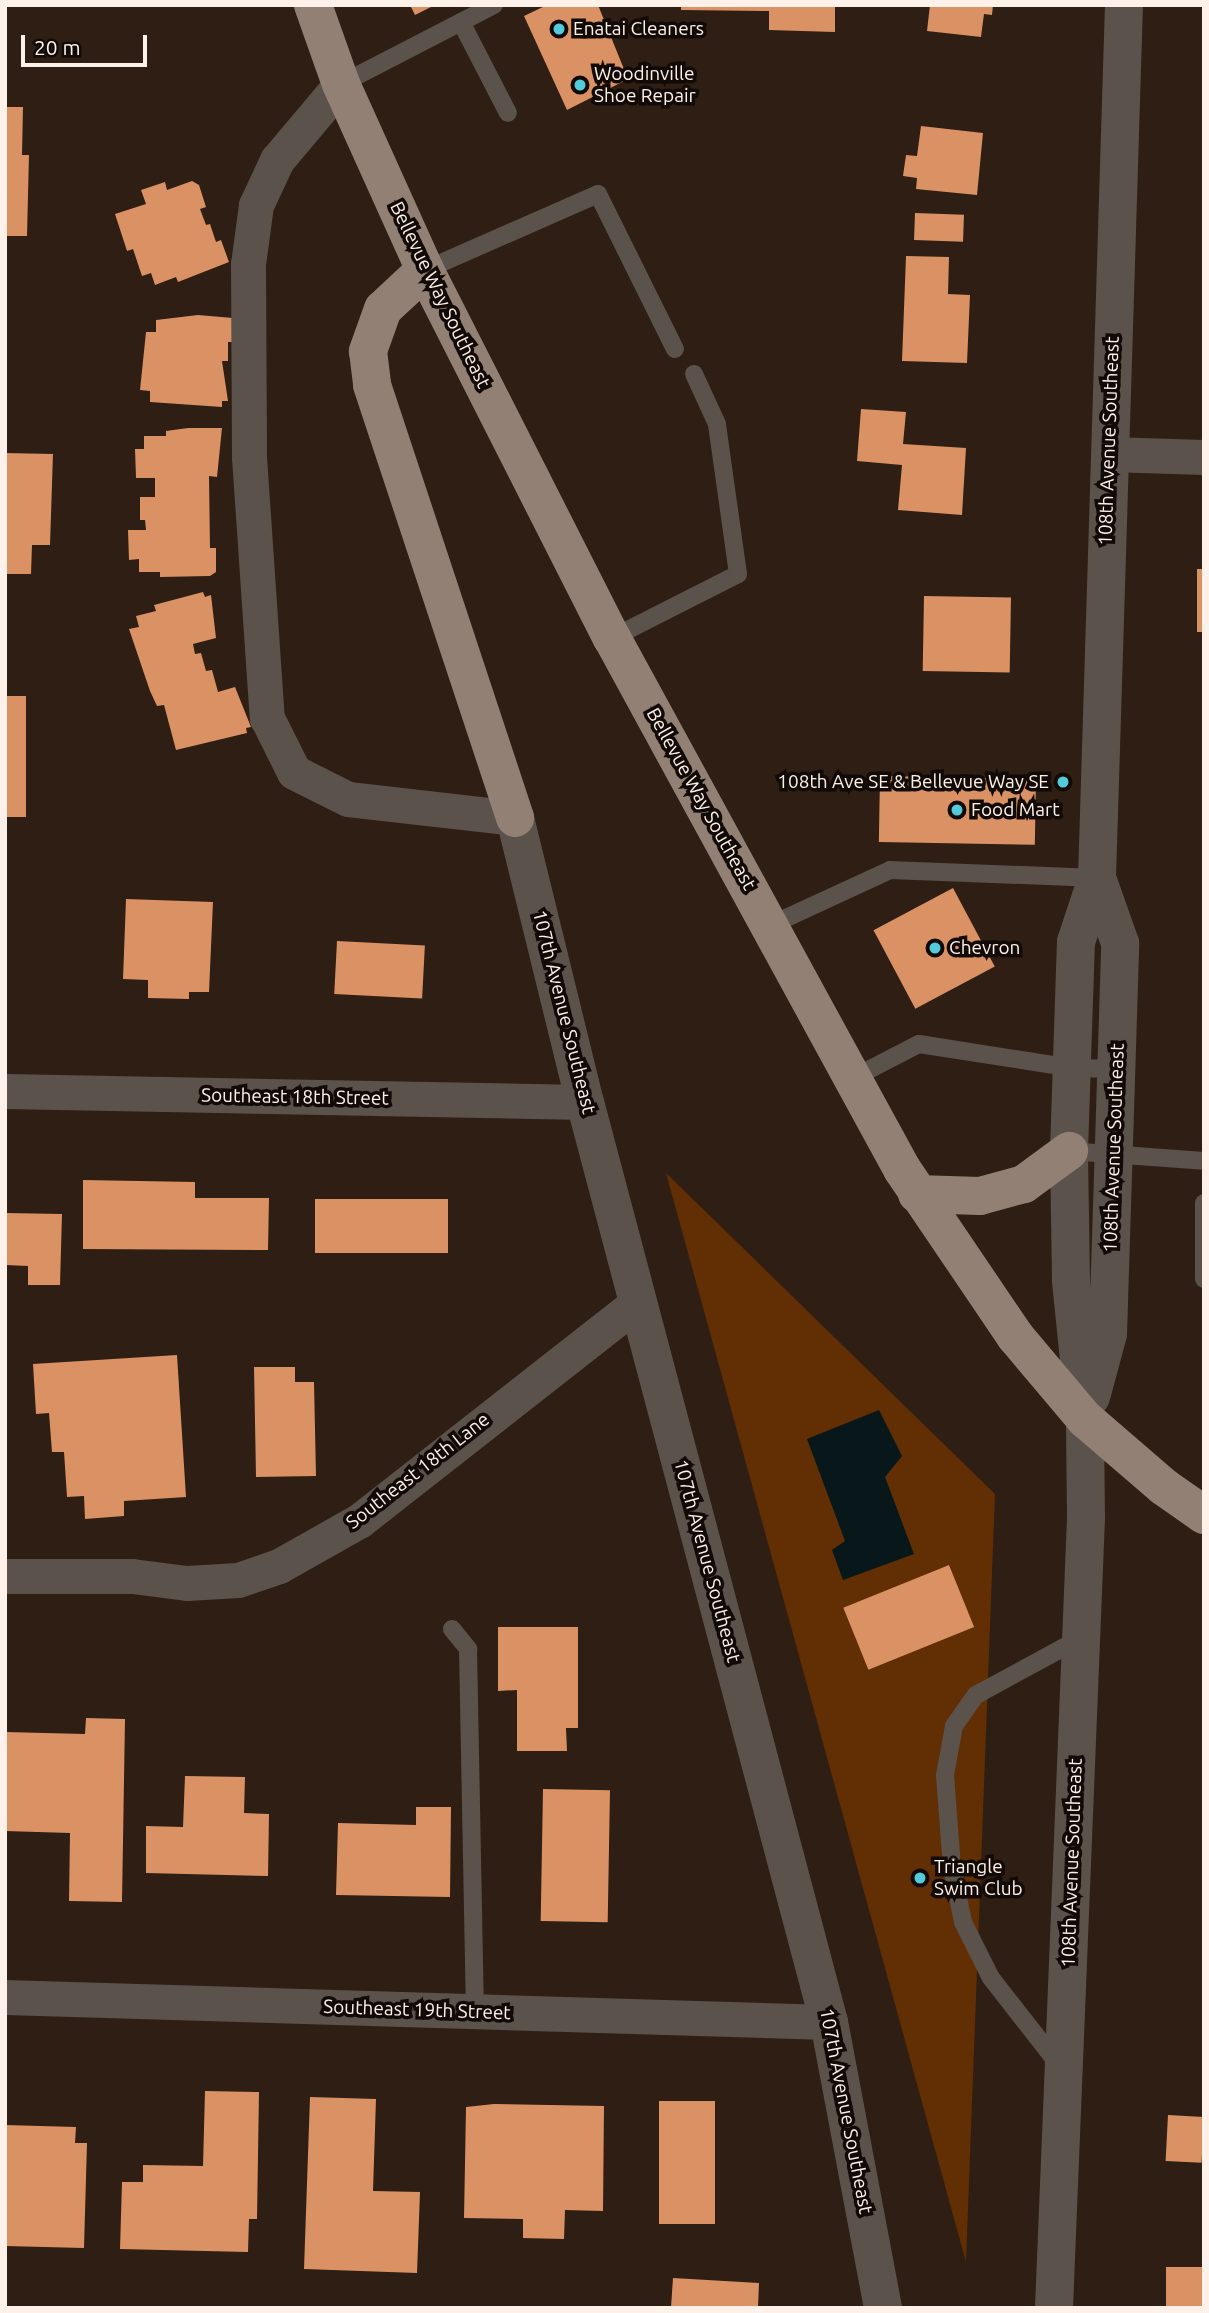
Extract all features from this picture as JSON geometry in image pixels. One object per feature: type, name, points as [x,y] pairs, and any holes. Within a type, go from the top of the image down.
[{"type":"main road","name":"Bellevue Way Southeast","points":[[313,5],[341,84],[425,270],[612,638],[917,1194],[1014,1336],[1085,1419],[1164,1487],[1204,1515]]},
{"type":"main road","points":[[425,270],[383,309],[368,351],[372,385],[515,818]]},
{"type":"main road","points":[[917,1194],[980,1196],[1024,1184],[1069,1151]]},
{"type":"street","name":"108th Avenue Southeast","points":[[1054,2308],[1082,1637],[1085,1419],[1071,1280],[1069,1151],[1076,942],[1097,878],[1124,5]]},
{"type":"street","points":[[341,84],[277,160],[256,205],[248,264],[249,457],[267,718],[294,772],[348,799],[515,818]]},
{"type":"street","points":[[1109,454],[1204,457]]},
{"type":"street","name":"107th Avenue Southeast","points":[[515,818],[638,1302],[829,2022],[883,2308]]},
{"type":"street","name":"108th Avenue Southeast","points":[[1085,1419],[1108,1334],[1120,943],[1097,878]]},
{"type":"street","name":"Southeast 18th Street","points":[[5,1091],[586,1102]]},
{"type":"street","name":"Southeast 18th Lane","points":[[5,1576],[132,1576],[187,1583],[238,1580],[279,1566],[359,1521],[638,1302]]},
{"type":"street","name":"Southeast 19th Street","points":[[5,1997],[829,2022]]},
{"type":"lane","points":[[341,84],[494,5]]},
{"type":"lane","points":[[461,22],[508,113]]},
{"type":"lane","points":[[425,270],[598,194],[674,349]]},
{"type":"lane","points":[[612,638],[738,574],[717,424],[694,374]]},
{"type":"lane","points":[[771,925],[890,870],[1097,878]]},
{"type":"lane","points":[[852,1077],[919,1044],[1073,1068],[1117,1069]]},
{"type":"lane","points":[[1069,1151],[1204,1161]]},
{"type":"lane","points":[[1204,1203],[1204,1279]]},
{"type":"lane","points":[[452,1629],[468,1649],[475,2011]]},
{"type":"lane","points":[[1064,2070],[991,1978],[964,1922],[952,1868],[945,1775],[954,1726],[976,1695],[1082,1637]]},
{"type":"shaded area","name":"Triangle Swim Club","points":[[666,1173],[995,1494],[966,2262]]},
{"type":"shaded area","points":[[879,1410],[902,1456],[885,1477],[914,1554],[843,1580],[832,1550],[845,1541],[807,1439]]},
{"type":"building","points":[[410,5],[435,5],[415,15]]},
{"type":"building","points":[[547,5],[598,5],[628,79],[567,110],[524,16]]},
{"type":"building","points":[[681,5],[835,5],[835,32],[769,30],[769,11],[681,10]]},
{"type":"building","points":[[930,5],[993,5],[992,15],[984,14],[981,37],[927,31]]},
{"type":"building","points":[[5,107],[23,107],[22,155],[29,155],[27,236],[5,236]]},
{"type":"building","points":[[921,126],[983,133],[977,195],[916,189],[917,178],[903,176],[906,155],[917,156]]},
{"type":"building","points":[[192,181],[199,185],[206,207],[200,209],[206,225],[210,224],[216,242],[221,240],[229,262],[178,282],[176,277],[155,285],[151,273],[142,276],[133,249],[127,251],[115,214],[146,204],[141,190],[165,182],[167,190]]},
{"type":"building","points":[[915,213],[964,215],[963,242],[914,240]]},
{"type":"building","points":[[906,256],[949,257],[948,294],[970,295],[967,363],[902,361]]},
{"type":"building","points":[[198,315],[233,318],[233,342],[228,342],[228,361],[222,361],[228,401],[222,401],[222,407],[150,402],[150,391],[140,390],[146,332],[156,332],[156,320]]},
{"type":"building","points":[[861,409],[906,412],[903,444],[966,448],[962,515],[898,510],[902,465],[857,461]]},
{"type":"building","points":[[222,428],[217,477],[209,476],[210,548],[216,548],[216,572],[210,576],[160,577],[160,572],[139,572],[139,559],[129,560],[128,530],[146,530],[145,520],[140,520],[140,497],[155,497],[155,478],[136,478],[135,449],[144,449],[144,436],[166,436],[166,431]]},
{"type":"building","points":[[5,453],[53,454],[50,545],[32,545],[31,574],[5,574]]},
{"type":"building","points":[[1197,569],[1204,569],[1204,632],[1197,632]]},
{"type":"building","points":[[203,592],[205,597],[211,595],[216,638],[193,644],[195,654],[201,653],[206,671],[212,670],[218,692],[235,687],[251,727],[246,728],[247,733],[176,750],[164,705],[157,706],[150,691],[129,629],[139,627],[136,616],[156,611],[154,605]]},
{"type":"building","points":[[924,596],[1011,598],[1010,673],[923,671]]},
{"type":"building","points":[[5,696],[26,696],[26,817],[5,817]]},
{"type":"building","name":"Food Mart","points":[[880,776],[1036,779],[1035,845],[879,842]]},
{"type":"building","name":"Chevron","points":[[953,888],[995,967],[915,1009],[874,930]]},
{"type":"building","points":[[126,899],[213,902],[209,992],[189,992],[189,999],[148,998],[148,980],[123,979]]},
{"type":"building","points":[[337,941],[425,946],[422,999],[334,994]]},
{"type":"building","points":[[83,1180],[195,1182],[195,1198],[269,1198],[268,1250],[83,1249]]},
{"type":"building","points":[[315,1199],[448,1199],[448,1253],[315,1253]]},
{"type":"building","points":[[5,1213],[62,1214],[60,1285],[28,1285],[28,1266],[5,1265]]},
{"type":"building","points":[[177,1355],[186,1497],[124,1501],[124,1516],[85,1519],[84,1496],[67,1497],[64,1452],[52,1452],[49,1413],[36,1414],[33,1364]]},
{"type":"building","points":[[254,1367],[295,1367],[295,1382],[314,1382],[316,1476],[256,1477]]},
{"type":"building","points":[[949,1565],[974,1627],[868,1670],[843,1608]]},
{"type":"building","points":[[498,1627],[578,1627],[578,1728],[566,1728],[567,1751],[517,1751],[517,1690],[498,1691]]},
{"type":"building","points":[[86,1718],[125,1719],[122,1902],[69,1901],[70,1833],[5,1831],[5,1732],[85,1734]]},
{"type":"building","points":[[185,1776],[245,1777],[244,1813],[269,1814],[268,1876],[146,1873],[146,1826],[183,1827]]},
{"type":"building","points":[[543,1789],[610,1790],[608,1922],[541,1921]]},
{"type":"building","points":[[416,1807],[451,1807],[450,1897],[336,1895],[338,1823],[416,1825]]},
{"type":"building","points":[[205,2091],[259,2092],[257,2219],[249,2219],[248,2252],[120,2249],[122,2182],[143,2182],[143,2165],[203,2166]]},
{"type":"building","points":[[310,2097],[376,2099],[373,2191],[420,2192],[417,2273],[304,2269]]},
{"type":"building","points":[[659,2101],[715,2101],[715,2224],[659,2224]]},
{"type":"building","points":[[494,2104],[604,2106],[603,2211],[565,2210],[564,2239],[523,2238],[523,2219],[464,2218],[466,2107]]},
{"type":"building","points":[[1168,2115],[1204,2117],[1202,2163],[1166,2161]]},
{"type":"building","points":[[5,2125],[76,2127],[75,2143],[87,2143],[84,2248],[5,2246]]},
{"type":"building","points":[[1166,2267],[1204,2267],[1204,2308],[1166,2308]]},
{"type":"building","points":[[673,2278],[759,2283],[758,2308],[671,2308]]},
{"type":"place","name":"Enatai Cleaners","points":[[559,29]]},
{"type":"place","name":"Woodinville Shoe Repair","points":[[580,85]]},
{"type":"place","name":"108th Ave SE & Bellevue Way SE","points":[[1063,782]]},
{"type":"place","name":"Food Mart","points":[[957,810]]},
{"type":"place","name":"Chevron","points":[[935,948]]},
{"type":"place","name":"Triangle Swim Club","points":[[920,1878]]}]
